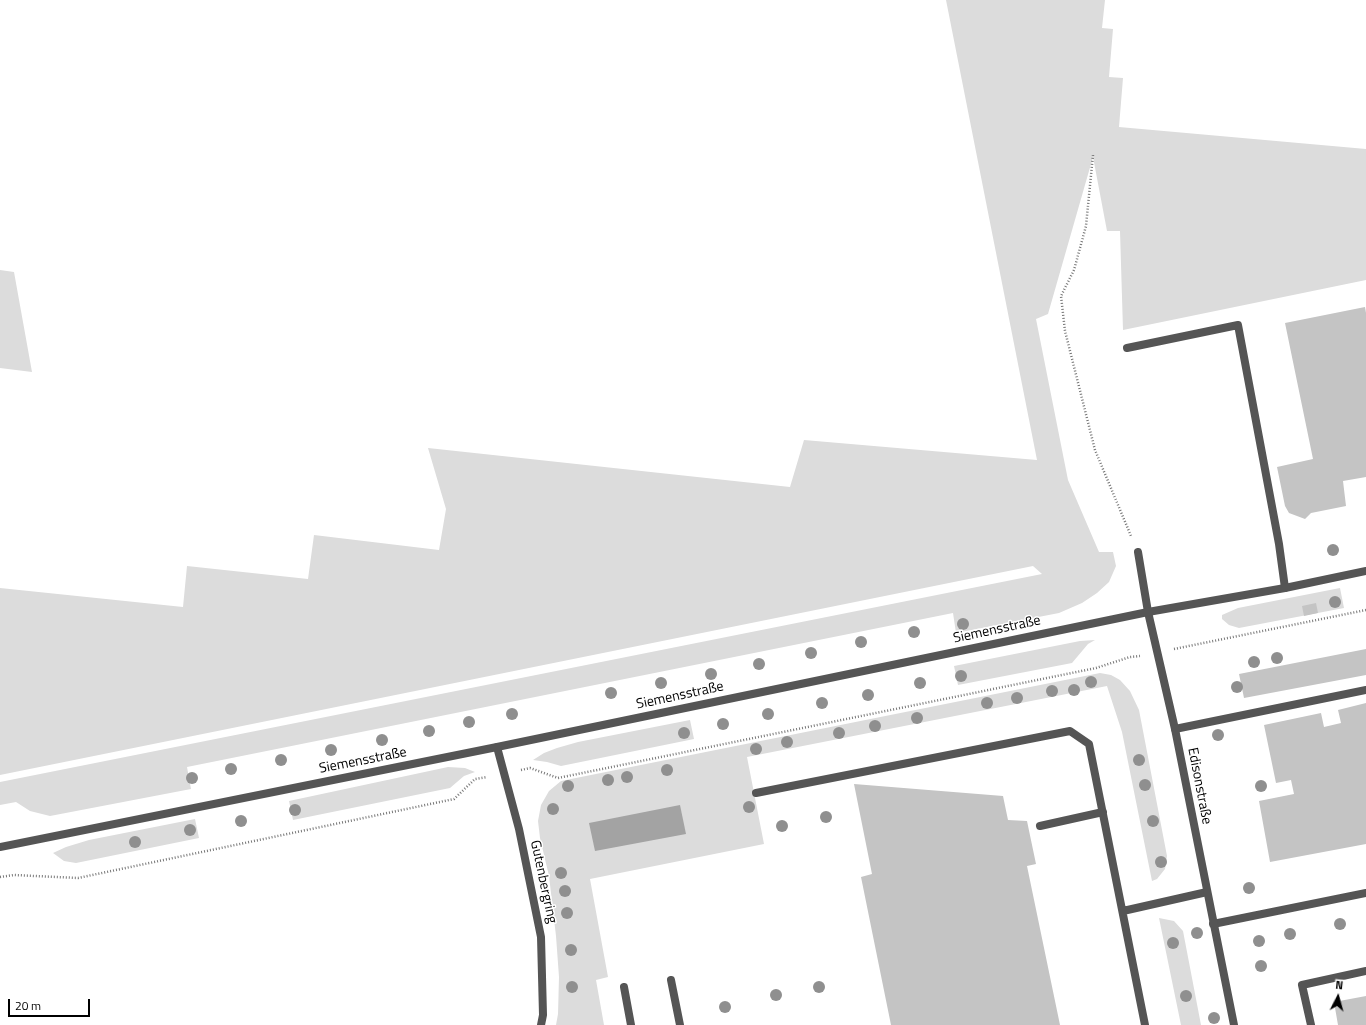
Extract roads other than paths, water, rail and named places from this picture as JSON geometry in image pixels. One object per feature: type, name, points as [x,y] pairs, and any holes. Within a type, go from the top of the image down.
[{"type":"street","points":[[1127,348],[1238,325],[1279,544],[1285,588]]},
{"type":"street","name":"Edisonstraße","points":[[1138,552],[1148,612],[1174,729],[1234,1025]]},
{"type":"street","name":"Siemensstraße","points":[[0,847],[497,747],[1148,612],[1285,588],[1366,571]]},
{"type":"street","points":[[1174,729],[1366,690]]},
{"type":"street","points":[[756,793],[1070,730],[1089,744],[1145,1025]]},
{"type":"street","name":"Gutenbergring","points":[[497,747],[519,829],[542,938],[543,1015],[541,1025]]},
{"type":"street","points":[[1040,826],[1103,812]]},
{"type":"street","points":[[1123,911],[1207,892]]},
{"type":"street","points":[[1213,924],[1366,893]]},
{"type":"street","points":[[1311,1025],[1302,985],[1366,971]]},
{"type":"street","points":[[671,980],[680,1025]]},
{"type":"street","points":[[624,987],[631,1025]]}]
